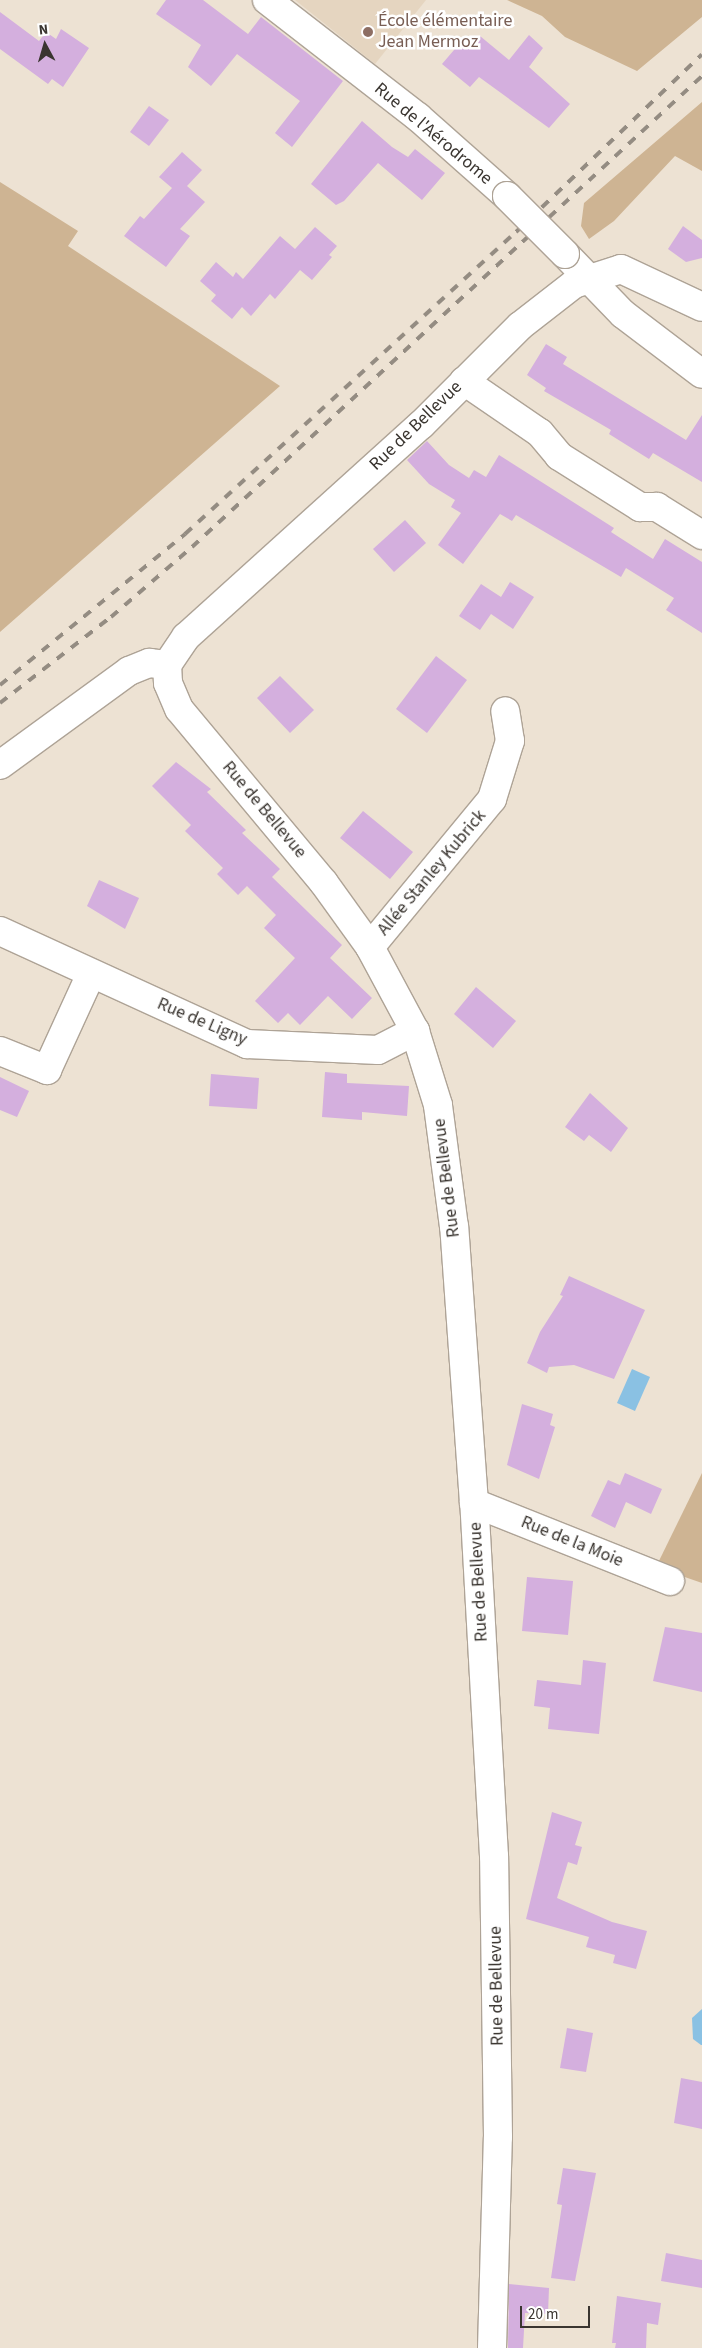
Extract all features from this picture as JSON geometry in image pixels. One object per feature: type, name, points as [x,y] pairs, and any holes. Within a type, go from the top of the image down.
[{"type":"street","name":"Rue de l'Aérodrome","points":[[267,0],[418,117],[508,196],[588,280],[630,320],[702,374]]},
{"type":"street","points":[[588,280],[621,270],[702,307]]},
{"type":"street","name":"Rue de Bellevue","points":[[492,2348],[498,2137],[497,1944],[474,1503],[445,1146],[428,1064],[415,1030],[370,947],[324,883],[179,709],[170,690],[167,665],[186,637],[421,425],[464,381],[554,298],[588,280]]},
{"type":"street","points":[[464,381],[540,433],[559,456],[640,507],[657,507],[702,535]]},
{"type":"street","points":[[0,766],[129,671],[149,663],[167,665]]},
{"type":"street","name":"Allée Stanley Kubrick","points":[[370,947],[492,799],[510,742],[505,711]]},
{"type":"street","name":"Rue de Ligny","points":[[0,931],[247,1044],[378,1050],[415,1030]]},
{"type":"street","points":[[0,1051],[47,1070],[92,974]]},
{"type":"street","name":"Rue de la Moie","points":[[474,1503],[670,1581]]},
{"type":"shaded area","name":"École élémentaire Jean Mermoz","points":[[295,0],[426,0],[375,64]]},
{"type":"shaded area","points":[[507,0],[702,0],[702,17],[637,71],[565,37],[542,16]]},
{"type":"shaded area","points":[[702,102],[702,171],[675,156],[614,221],[589,239],[581,226],[584,203]]},
{"type":"shaded area","points":[[0,182],[78,231],[68,246],[280,386],[0,632]]},
{"type":"shaded area","points":[[702,1473],[702,1583],[656,1567]]},
{"type":"water","points":[[632,1369],[650,1377],[635,1411],[617,1403]]},
{"type":"water","points":[[702,2009],[701,2045],[693,2039],[692,2018]]},
{"type":"building","points":[[166,0],[203,0],[248,34],[261,17],[343,81],[292,147],[275,133],[300,101],[237,54],[211,86],[188,67],[201,45],[156,14]]},
{"type":"building","points":[[0,12],[39,41],[46,32],[56,39],[61,29],[89,48],[63,87],[52,79],[48,84],[0,49]]},
{"type":"building","points":[[529,35],[543,48],[529,67],[570,104],[549,128],[479,77],[470,87],[442,64],[466,36],[475,42],[480,36],[509,60]]},
{"type":"building","points":[[149,106],[169,120],[149,146],[130,132]]},
{"type":"building","points":[[362,121],[392,147],[408,157],[415,149],[445,173],[422,200],[378,163],[344,201],[336,205],[311,184]]},
{"type":"building","points":[[182,152],[202,170],[187,186],[205,202],[180,229],[190,236],[166,267],[124,236],[140,216],[144,219],[172,188],[159,177]]},
{"type":"building","points":[[683,226],[702,240],[702,258],[686,262],[668,249]]},
{"type":"building","points":[[315,227],[337,246],[329,255],[332,257],[312,280],[300,270],[275,299],[270,294],[251,316],[242,307],[232,319],[211,301],[216,295],[200,281],[216,262],[233,277],[236,272],[243,279],[280,236],[295,249]]},
{"type":"building","points":[[546,344],[567,357],[563,364],[686,440],[702,415],[702,482],[653,453],[649,459],[609,434],[611,430],[544,391],[546,388],[527,375]]},
{"type":"building","points":[[427,441],[449,465],[469,478],[474,470],[486,477],[499,455],[614,528],[611,532],[653,559],[665,539],[702,562],[702,633],[666,610],[674,598],[626,568],[621,577],[516,515],[512,521],[500,514],[463,564],[438,545],[461,513],[451,507],[455,500],[429,484],[407,460]]},
{"type":"building","points":[[405,520],[426,543],[394,572],[373,549]]},
{"type":"building","points":[[510,582],[534,597],[513,629],[491,614],[480,630],[459,616],[481,584],[501,597]]},
{"type":"building","points":[[436,656],[467,680],[427,733],[396,709]]},
{"type":"building","points":[[280,676],[314,710],[290,733],[257,698]]},
{"type":"building","points":[[176,762],[211,789],[207,792],[246,830],[242,833],[280,869],[272,877],[342,945],[330,958],[372,998],[352,1019],[328,996],[300,1025],[288,1013],[278,1023],[255,1001],[295,958],[264,928],[276,915],[247,886],[238,895],[217,874],[223,868],[185,831],[191,825],[152,786]]},
{"type":"building","points":[[363,811],[413,852],[390,879],[340,838]]},
{"type":"building","points":[[99,880],[139,898],[125,929],[87,906]]},
{"type":"building","points":[[476,987],[516,1021],[493,1048],[454,1014]]},
{"type":"building","points":[[325,1072],[347,1074],[347,1083],[409,1086],[407,1116],[362,1112],[362,1120],[322,1117]]},
{"type":"building","points":[[211,1074],[259,1078],[257,1109],[209,1106]]},
{"type":"building","points":[[0,1077],[29,1091],[17,1117],[0,1110]]},
{"type":"building","points":[[590,1093],[628,1128],[611,1152],[589,1135],[584,1141],[565,1127]]},
{"type":"building","points":[[569,1276],[645,1310],[614,1379],[574,1365],[549,1367],[547,1373],[527,1363],[540,1332],[563,1296],[560,1295]]},
{"type":"building","points":[[522,1404],[553,1414],[550,1425],[555,1427],[539,1479],[507,1465]]},
{"type":"building","points":[[625,1473],[662,1489],[651,1514],[626,1502],[615,1528],[591,1516],[608,1480],[620,1485]]},
{"type":"building","points":[[527,1577],[573,1581],[568,1635],[522,1631]]},
{"type":"building","points":[[665,1627],[702,1633],[702,1692],[653,1681]]},
{"type":"building","points":[[583,1660],[606,1663],[599,1734],[548,1729],[550,1708],[534,1706],[537,1680],[581,1685]]},
{"type":"building","points":[[552,1812],[582,1822],[575,1845],[582,1847],[577,1865],[568,1862],[557,1898],[612,1922],[647,1931],[636,1969],[613,1963],[615,1955],[586,1947],[589,1937],[526,1919]]},
{"type":"building","points":[[567,2028],[593,2033],[586,2072],[560,2068]]},
{"type":"building","points":[[681,2078],[702,2082],[702,2129],[674,2123]]},
{"type":"building","points":[[563,2168],[596,2173],[575,2281],[551,2278],[562,2205],[557,2204]]},
{"type":"building","points":[[666,2253],[702,2260],[702,2288],[661,2281]]},
{"type":"building","points":[[509,2284],[549,2288],[548,2314],[525,2313],[523,2348],[508,2348]]},
{"type":"building","points":[[617,2296],[661,2303],[658,2325],[647,2323],[646,2348],[615,2348],[616,2343],[612,2343]]},
{"type":"railway","points":[[0,685],[185,534],[516,232],[702,54]]},
{"type":"railway","points":[[0,703],[111,617],[192,547],[702,76]]},
{"type":"place","name":"École élémentaire Jean Mermoz","points":[[368,32]]}]
